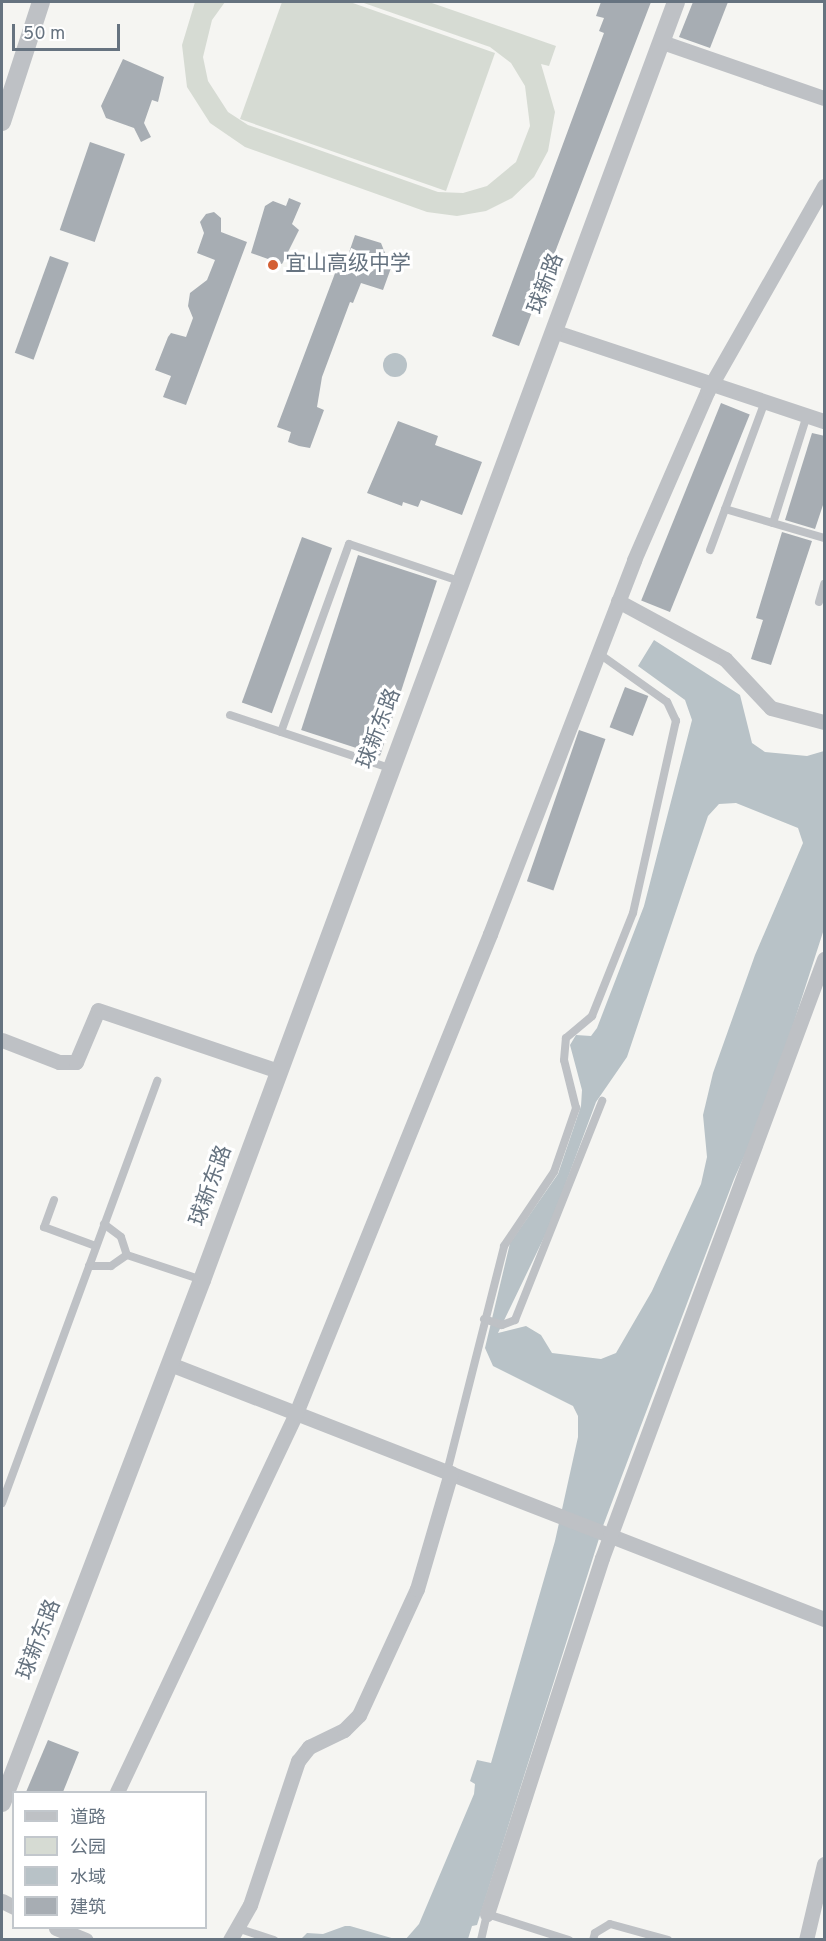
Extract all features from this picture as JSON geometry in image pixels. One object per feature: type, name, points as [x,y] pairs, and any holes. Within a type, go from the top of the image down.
[{"type":"street","points":[[2,122],[41,2]]},
{"type":"street","name":"球新路","points":[[459,581],[676,2]]},
{"type":"street","points":[[662,42],[825,98]]},
{"type":"street","points":[[117,1791],[296,1413],[486,945],[618,601],[711,384],[825,186]]},
{"type":"street","points":[[553,331],[825,421]]},
{"type":"street","name":"球新东路","points":[[2,1803],[202,1280],[459,581]]},
{"type":"street","points":[[618,601],[725,659],[771,708],[825,722]]},
{"type":"street","points":[[487,1914],[531,1769],[608,1535],[825,959]]},
{"type":"street","points":[[2,1040],[59,1062],[76,1062],[98,1010],[278,1071]]},
{"type":"street","points":[[170,1364],[825,1619]]},
{"type":"street","points":[[234,1934],[250,1905],[298,1761],[309,1747],[344,1730],[359,1714],[417,1589],[449,1473]]},
{"type":"street","points":[[806,1940],[825,1864]]},
{"type":"street","points":[[58,1929],[86,1940]]},
{"type":"lane","points":[[710,550],[765,401]]},
{"type":"lane","points":[[773,523],[807,415]]},
{"type":"lane","points":[[725,509],[825,538]]},
{"type":"lane","points":[[281,732],[349,544],[459,581]]},
{"type":"lane","points":[[819,602],[825,584]]},
{"type":"lane","points":[[449,1473],[504,1246],[554,1172],[576,1108],[564,1060],[566,1038],[592,1016],[633,913],[676,721],[667,702],[598,653]]},
{"type":"lane","points":[[230,715],[389,768]]},
{"type":"lane","points":[[2,1503],[157,1081]]},
{"type":"lane","points":[[487,1320],[502,1325],[515,1320],[536,1265],[545,1253],[602,1101]]},
{"type":"lane","points":[[54,1200],[44,1227],[96,1246]]},
{"type":"lane","points":[[104,1224],[121,1237],[127,1254]]},
{"type":"lane","points":[[127,1254],[202,1280]]},
{"type":"lane","points":[[89,1266],[111,1266],[127,1254]]},
{"type":"lane","points":[[481,1940],[487,1914],[569,1940]]},
{"type":"lane","points":[[593,1940],[595,1933],[610,1924],[668,1940]]},
{"type":"lane","points":[[234,1934],[274,1940]]},
{"type":"green space","points":[[195,2],[225,2],[212,20],[203,57],[208,81],[228,112],[248,125],[438,192],[463,193],[487,186],[516,162],[530,126],[525,86],[511,63],[490,47],[361,2],[429,2],[556,46],[549,66],[541,64],[555,112],[548,151],[534,177],[512,198],[486,211],[457,216],[427,212],[245,147],[210,123],[187,87],[182,45]]},
{"type":"green space","points":[[282,2],[350,2],[495,53],[446,191],[240,119]]},
{"type":"water","points":[[395,353],[400,354],[406,360],[406,370],[400,376],[395,377],[390,376],[384,370],[383,365],[384,360],[390,354]]},
{"type":"water","points":[[654,640],[740,695],[752,743],[765,752],[807,756],[824,751],[824,929],[767,1106],[734,1179],[603,1526],[477,1925],[472,1926],[468,1939],[405,1940],[419,1924],[474,1794],[475,1784],[470,1781],[477,1760],[491,1763],[555,1541],[578,1437],[578,1416],[573,1406],[493,1366],[485,1348],[510,1243],[558,1174],[581,1106],[582,1090],[570,1045],[576,1035],[591,1036],[597,1028],[644,906],[692,720],[685,700],[638,666]],"holes":[[[736,803],[798,828],[803,843],[755,955],[713,1073],[703,1115],[707,1157],[701,1184],[652,1291],[616,1353],[601,1359],[552,1353],[541,1335],[526,1326],[498,1333],[551,1223],[596,1102],[627,1057],[708,816],[719,804]]]},
{"type":"water","points":[[345,1926],[395,1939],[301,1939],[307,1933],[323,1934]]},
{"type":"building","points":[[601,2],[651,2],[519,346],[492,336],[604,33],[599,31],[604,18],[596,16]]},
{"type":"building","points":[[693,2],[728,2],[710,48],[679,37]]},
{"type":"building","points":[[123,59],[164,77],[158,102],[152,100],[144,123],[151,137],[141,142],[134,128],[106,118],[101,106]]},
{"type":"building","points":[[90,142],[125,154],[95,242],[60,230]]},
{"type":"building","points":[[289,198],[301,203],[292,224],[299,230],[282,264],[251,253],[265,206],[273,201],[286,206]]},
{"type":"building","points":[[214,212],[221,218],[221,232],[247,242],[186,405],[163,397],[171,376],[155,370],[171,333],[186,337],[193,318],[188,306],[190,293],[207,280],[215,260],[197,253],[204,233],[200,222],[206,214]]},
{"type":"building","points":[[355,235],[381,243],[391,268],[383,290],[361,283],[353,303],[350,302],[322,377],[317,407],[324,410],[310,448],[299,446],[288,442],[291,432],[277,427],[337,268],[343,270]]},
{"type":"building","points":[[50,256],[69,263],[34,360],[15,353]]},
{"type":"building","points":[[721,403],[750,415],[670,612],[641,600]]},
{"type":"building","points":[[398,421],[438,436],[435,445],[482,462],[462,515],[421,500],[418,507],[403,502],[402,506],[367,493]]},
{"type":"building","points":[[812,433],[825,436],[825,499],[815,529],[785,520]]},
{"type":"building","points":[[782,532],[812,541],[771,665],[751,659],[763,620],[756,618]]},
{"type":"building","points":[[302,537],[332,548],[272,713],[242,702]]},
{"type":"building","points":[[358,555],[437,581],[380,756],[301,730]]},
{"type":"building","points":[[625,687],[648,696],[633,736],[610,727]]},
{"type":"building","points":[[579,730],[605,739],[553,890],[527,881]]},
{"type":"building","points":[[48,1740],[79,1752],[63,1791],[26,1791]]},
{"type":"place","name":"宜山高级中学","points":[[273,265]]}]
